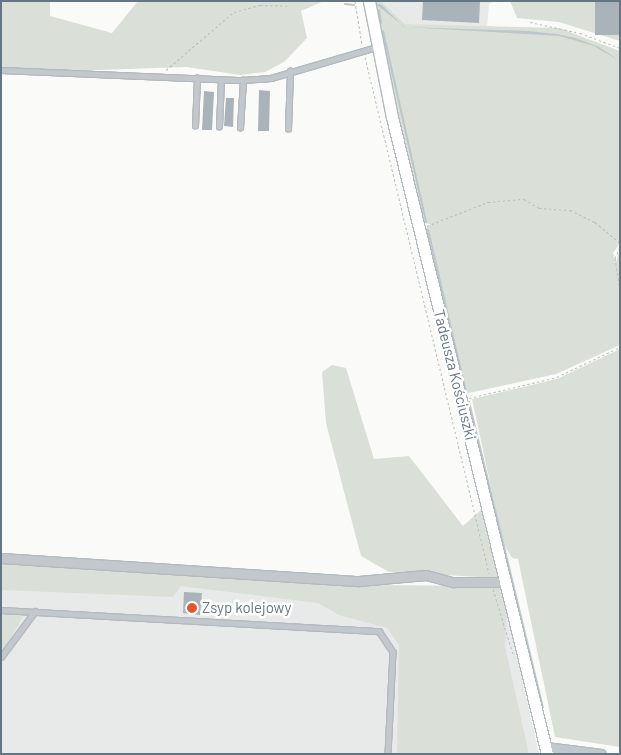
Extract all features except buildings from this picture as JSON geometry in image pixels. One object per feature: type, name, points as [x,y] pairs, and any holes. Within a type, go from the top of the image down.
[{"type":"main road","name":"Tadeusza Kościuszki","points":[[369,1],[378,47],[461,399],[546,751]]},
{"type":"street","points":[[1,558],[359,581],[426,575],[453,582],[506,582]]},
{"type":"street","name":"Tadeusza Kościuszki","points":[[546,751],[601,754]]},
{"type":"lane","points":[[1,70],[243,80],[290,71],[378,47]]},
{"type":"lane","points":[[288,129],[290,71]]},
{"type":"lane","points":[[194,126],[196,78]]},
{"type":"lane","points":[[219,127],[221,80]]},
{"type":"lane","points":[[240,128],[243,80]]},
{"type":"lane","points":[[1,610],[379,631],[393,652],[388,754]]},
{"type":"lane","points":[[1,657],[35,611]]},
{"type":"path","points":[[355,1],[364,51],[508,650],[519,657]]},
{"type":"path","points":[[157,76],[234,12],[260,5],[290,6]]},
{"type":"path","points":[[530,22],[580,33],[620,48]]},
{"type":"path","points":[[428,226],[488,202],[524,199],[539,208],[570,210],[595,222],[620,243]]},
{"type":"path","points":[[620,246],[615,258],[620,290]]},
{"type":"path","points":[[461,399],[557,377],[620,346]]},
{"type":"shaded area","points":[[1,1],[50,1],[50,16],[112,33],[138,1],[324,1],[301,11],[307,38],[284,62],[265,72],[240,75],[187,67],[8,73],[1,68]]},
{"type":"shaded area","points":[[373,1],[381,1],[405,24],[559,28],[620,51],[620,243],[613,253],[616,262],[620,250],[620,345],[556,374],[464,394],[425,230],[430,224],[423,223],[388,82],[373,3],[382,5]]},
{"type":"shaded area","points":[[381,1],[494,1],[489,4],[487,28],[405,24]]},
{"type":"shaded area","points":[[510,1],[620,1],[620,41],[559,22],[517,18]]},
{"type":"shaded area","points":[[373,2],[382,5],[400,23]]},
{"type":"shaded area","points":[[406,27],[528,31],[557,34],[575,38],[599,47],[620,61],[594,46],[560,36]]},
{"type":"shaded area","points":[[620,349],[620,747],[555,737],[518,559],[512,558],[503,543],[472,399],[557,379]]},
{"type":"shaded area","points":[[332,365],[346,368],[374,459],[409,456],[463,526],[481,510],[498,578],[389,572],[361,556],[326,423],[322,372]]},
{"type":"shaded area","points":[[1,560],[362,585],[499,586],[507,610],[505,646],[529,754],[397,754],[399,645],[387,628],[339,615],[318,603],[181,586],[173,597],[1,590]]},
{"type":"shaded area","points":[[1,579],[298,587],[507,610],[539,754],[1,754]]},
{"type":"shaded area","points":[[1,612],[23,616],[1,656]]},
{"type":"waterway","points":[[345,4],[354,5]]},
{"type":"waterway","points":[[379,10],[381,23]]},
{"type":"waterway","points":[[383,31],[426,222]]},
{"type":"waterway","points":[[428,230],[466,392]]},
{"type":"waterway","points":[[469,402],[543,707]]},
{"type":"place","name":"Zsyp kolejowy","points":[[192,608]]}]
